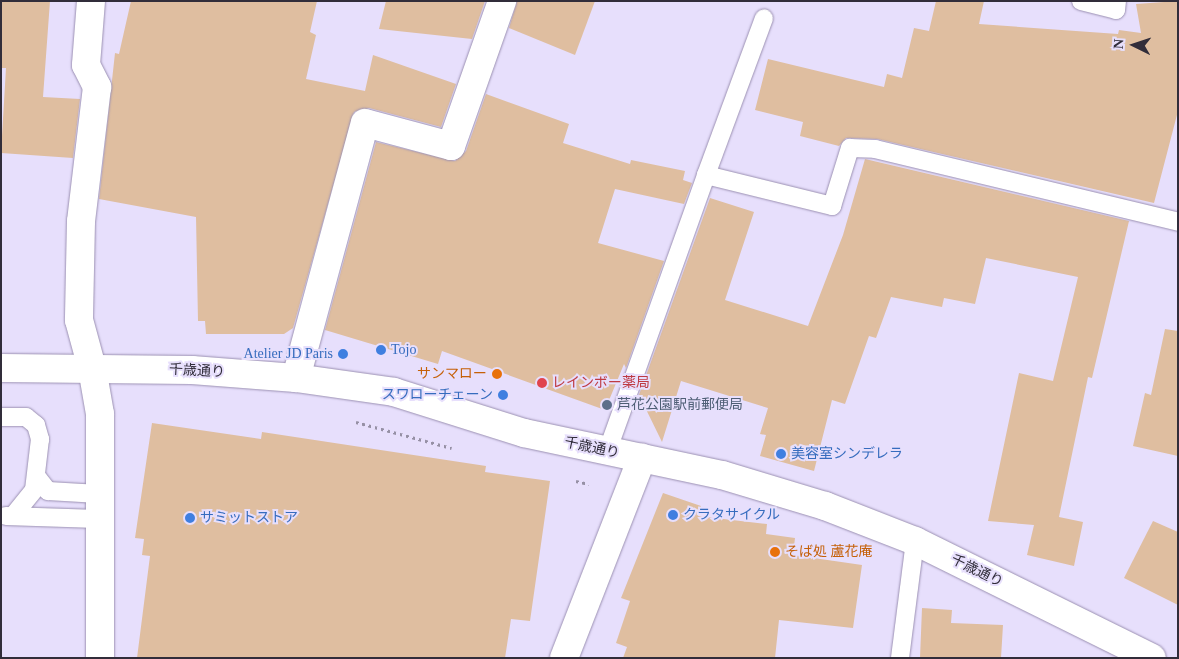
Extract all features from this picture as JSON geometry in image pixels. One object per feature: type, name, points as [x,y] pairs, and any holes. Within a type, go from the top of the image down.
[{"type":"street","points":[[91,1],[86,65],[97,87],[81,221],[79,320],[92,368],[100,414],[100,658]]},
{"type":"street","points":[[296,378],[365,123],[451,146],[502,1]]},
{"type":"street","name":"千歳通り","points":[[1,368],[192,370],[296,378],[394,392],[524,433],[722,475],[825,506],[915,541],[1152,658]]},
{"type":"street","points":[[564,658],[642,458]]},
{"type":"lane","points":[[1081,1],[1116,10],[1117,1]]},
{"type":"lane","points":[[607,452],[764,18]]},
{"type":"lane","points":[[706,175],[832,206],[850,148],[875,149],[1178,222]]},
{"type":"lane","points":[[1,417],[26,417],[36,425],[40,438],[34,490],[7,516]]},
{"type":"lane","points":[[37,477],[48,491],[99,506]]},
{"type":"lane","points":[[7,516],[99,506]]},
{"type":"lane","points":[[900,658],[915,541]]},
{"type":"path","points":[[347,420],[458,449]]},
{"type":"path","points":[[570,479],[589,484]]},
{"type":"building","points":[[1,1],[50,1],[43,97],[80,99],[73,158],[1,153],[6,68],[1,68]]},
{"type":"building","points":[[131,1],[317,1],[310,32],[316,35],[306,79],[365,91],[373,55],[456,84],[441,127],[369,108],[354,112],[293,328],[284,334],[206,334],[205,321],[198,321],[196,217],[99,199],[115,53],[119,54]]},
{"type":"building","points":[[386,1],[485,1],[472,39],[379,29]]},
{"type":"building","points":[[517,1],[595,1],[575,55],[509,28]]},
{"type":"building","points":[[936,1],[984,1],[979,24],[1118,34],[1119,30],[1141,33],[1136,4],[1178,1],[1178,111],[1154,203],[877,139],[846,138],[839,146],[800,136],[803,122],[755,110],[768,59],[884,87],[887,74],[902,78],[914,28],[929,31]]},
{"type":"building","points":[[486,94],[569,124],[563,143],[630,164],[631,160],[685,171],[683,180],[692,183],[684,204],[615,189],[598,243],[664,261],[626,368],[624,364],[605,410],[442,351],[438,364],[325,330],[376,142],[455,161],[466,151]]},
{"type":"building","points":[[865,159],[1129,221],[1092,378],[1088,377],[1059,517],[1083,522],[1074,566],[1027,555],[1034,525],[988,521],[1019,373],[1053,381],[1078,277],[986,258],[975,304],[944,298],[942,307],[891,297],[876,338],[869,336],[845,404],[832,400],[814,471],[760,456],[766,435],[760,434],[768,408],[681,381],[662,442],[639,395],[710,198],[754,212],[725,300],[808,326],[843,235]]},
{"type":"building","points":[[1165,329],[1178,331],[1178,456],[1133,446],[1145,393],[1151,395]]},
{"type":"building","points":[[152,423],[261,439],[262,432],[486,466],[485,472],[550,481],[530,621],[511,619],[505,658],[137,658],[150,556],[142,555],[144,539],[135,538]]},
{"type":"building","points":[[663,493],[701,506],[698,516],[767,524],[766,534],[795,538],[793,555],[862,565],[853,628],[779,620],[775,658],[623,658],[627,647],[616,643],[630,601],[621,598]]},
{"type":"building","points":[[1153,521],[1178,532],[1178,605],[1124,578]]},
{"type":"building","points":[[922,608],[952,610],[951,623],[1003,625],[1001,658],[920,658]]},
{"type":"place","name":"Tojo","points":[[381,350]]},
{"type":"place","name":"Atelier JD Paris","points":[[343,354]]},
{"type":"place","name":"サンマロー","points":[[497,374]]},
{"type":"place","name":"レインボー薬局","points":[[542,383]]},
{"type":"place","name":"スワローチェーン","points":[[503,395]]},
{"type":"place","name":"芦花公園駅前郵便局","points":[[607,405]]},
{"type":"place","name":"美容室シンデレラ","points":[[781,454]]},
{"type":"place","name":"クラタサイクル","points":[[673,515]]},
{"type":"place","name":"サミットストア","points":[[190,518]]},
{"type":"place","name":"そば処 蘆花庵","points":[[775,552]]}]
